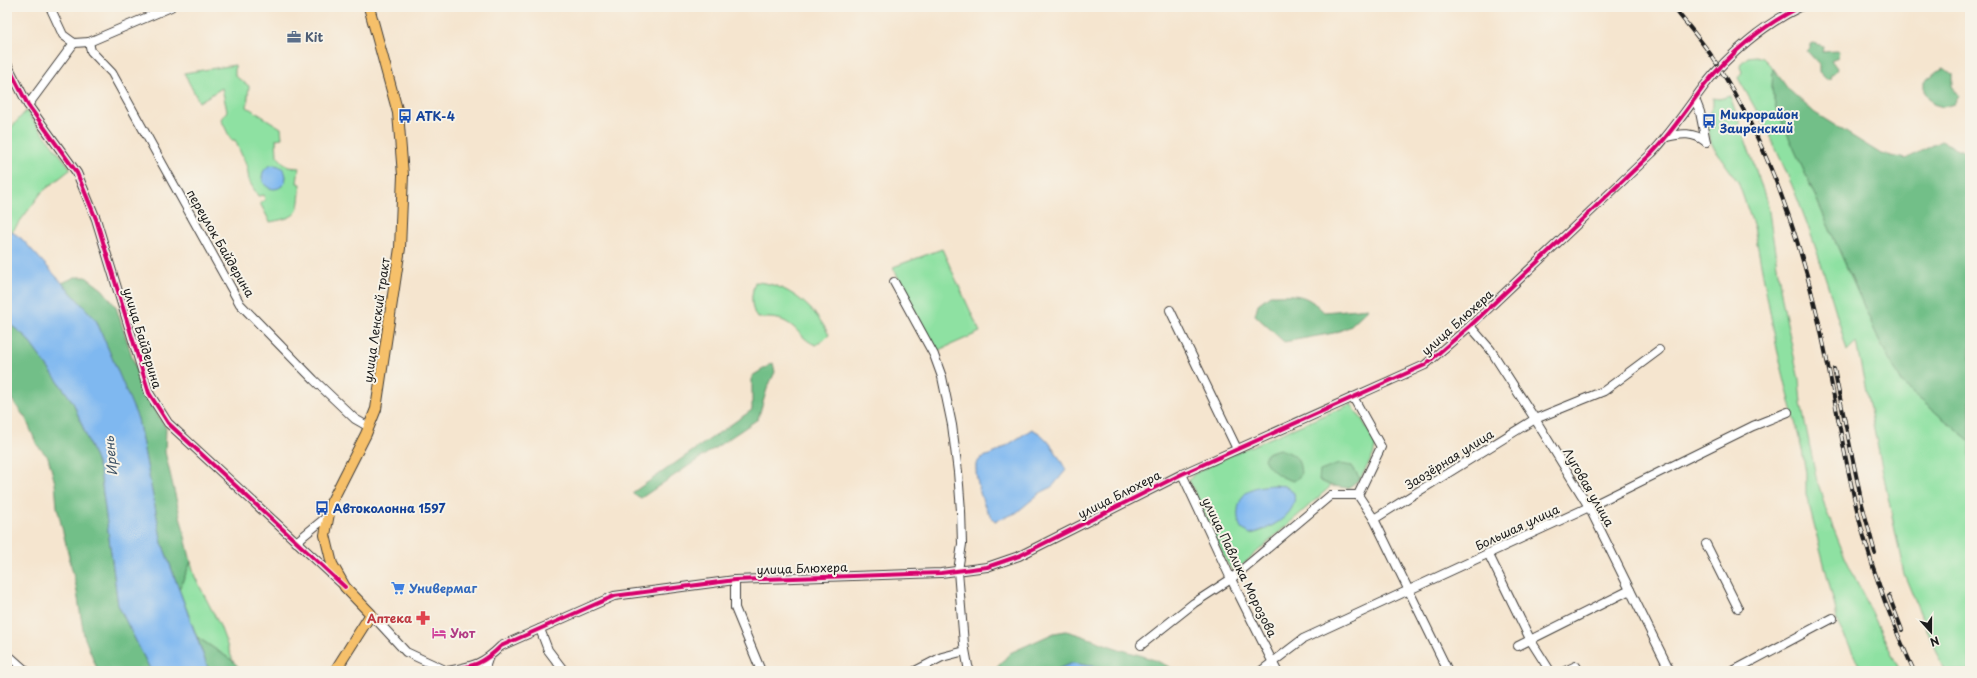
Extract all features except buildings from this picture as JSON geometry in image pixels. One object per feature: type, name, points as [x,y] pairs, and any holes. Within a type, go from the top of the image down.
[{"type":"main road","name":"улица Ленский тракт","points":[[369,7],[398,114],[403,175],[400,248],[376,409],[331,503],[325,535],[332,564],[345,587],[371,614]]},
{"type":"main road","points":[[335,671],[371,614]]},
{"type":"street","points":[[50,7],[62,35],[74,43],[89,42],[171,7]]},
{"type":"street","name":"улица Блюхера","points":[[447,671],[468,667],[488,659],[501,646],[614,596],[735,580],[958,571],[987,567],[1019,556],[1182,474],[1425,365],[1470,326],[1652,153],[1667,137],[1714,75],[1754,37],[1776,20],[1800,7]]},
{"type":"street","name":"переулок Байдерина","points":[[89,42],[92,51],[112,73],[240,304],[314,380],[355,418],[369,426]]},
{"type":"street","points":[[28,105],[74,43]]},
{"type":"street","name":"улица Байдерина","points":[[7,64],[28,105],[77,173],[96,219],[149,393],[168,423],[345,587]]},
{"type":"street","points":[[1667,137],[1687,134],[1700,137],[1706,142],[1700,112],[1695,99]]},
{"type":"street","points":[[894,282],[934,355],[942,377],[958,472],[962,544],[958,571],[965,651],[970,671]]},
{"type":"street","points":[[1170,310],[1237,449]]},
{"type":"street","name":"Луговая улица","points":[[1470,326],[1490,349],[1536,419],[1588,507],[1670,671]]},
{"type":"street","name":"Заозёрная улица","points":[[1374,519],[1536,419],[1604,391],[1659,350]]},
{"type":"street","points":[[1353,397],[1381,447],[1358,496]]},
{"type":"street","name":"Большая улица","points":[[1261,671],[1303,639],[1588,507],[1741,432],[1788,412]]},
{"type":"street","name":"улица Павлика Морозова","points":[[1182,474],[1231,579],[1278,671]]},
{"type":"street","points":[[1141,645],[1194,603],[1231,579],[1331,495],[1358,496]]},
{"type":"street","points":[[1358,496],[1374,519],[1448,671]]},
{"type":"street","points":[[296,542],[329,515]]},
{"type":"street","points":[[1706,544],[1738,608]]},
{"type":"street","points":[[1488,553],[1531,640],[1550,671]]},
{"type":"street","points":[[735,580],[735,608],[761,671]]},
{"type":"street","points":[[1518,646],[1630,590]]},
{"type":"street","points":[[371,614],[406,652],[447,671]]},
{"type":"street","points":[[1733,671],[1833,618]]},
{"type":"street","points":[[540,629],[548,650],[564,671]]},
{"type":"street","points":[[916,671],[942,657],[965,651]]},
{"type":"street","points":[[7,654],[26,671]]},
{"type":"street","name":"улица Блюхера","points":[[484,671],[488,659]]},
{"type":"street","points":[[1565,671],[1576,666],[1579,671]]},
{"type":"green space","points":[[1814,43],[1823,46],[1822,52],[1839,52],[1838,57],[1831,60],[1837,68],[1831,75],[1830,79],[1826,79],[1819,72],[1819,64],[1807,51],[1810,48],[1810,44]]},
{"type":"green space","points":[[1756,56],[1763,58],[1773,68],[1772,90],[1776,108],[1879,340],[1904,386],[1970,441],[1970,671],[1944,671],[1904,574],[1856,342],[1847,351],[1813,241],[1793,187],[1766,128],[1738,78],[1742,72],[1740,67],[1741,63],[1748,57]]},
{"type":"green space","points":[[235,65],[235,76],[249,86],[247,107],[281,128],[282,138],[276,139],[277,156],[288,167],[299,168],[297,183],[301,184],[298,208],[293,215],[288,218],[270,222],[260,203],[265,200],[264,195],[258,196],[249,181],[247,167],[235,140],[231,140],[221,119],[227,111],[222,88],[199,102],[184,73]]},
{"type":"green space","points":[[1773,68],[1788,89],[1815,113],[1881,154],[1906,159],[1941,141],[1970,154],[1970,441],[1904,386],[1879,340],[1776,108],[1772,90]]},
{"type":"green space","points":[[1944,68],[1952,74],[1952,86],[1959,95],[1954,104],[1943,107],[1933,104],[1924,91],[1924,82],[1937,71]]},
{"type":"green space","points":[[1730,96],[1768,205],[1782,299],[1799,380],[1801,403],[1816,476],[1826,510],[1845,557],[1900,671],[1862,671],[1837,622],[1835,606],[1806,494],[1806,473],[1802,450],[1777,349],[1754,227],[1738,182],[1711,142],[1708,127],[1714,125],[1711,116],[1707,117],[1713,106],[1713,98],[1719,99]]},
{"type":"green space","points":[[26,111],[71,169],[42,192],[12,232],[7,228],[7,132]]},
{"type":"green space","points":[[942,249],[980,332],[935,352],[893,267]]},
{"type":"green space","points":[[75,277],[86,277],[103,290],[116,307],[143,390],[166,428],[165,452],[191,562],[179,589],[162,543],[138,419],[96,320],[62,283]]},
{"type":"green space","points":[[755,282],[767,283],[778,287],[799,298],[816,315],[829,335],[816,345],[808,341],[783,320],[757,318],[753,309],[752,300]]},
{"type":"green space","points":[[1270,295],[1300,296],[1311,301],[1324,312],[1369,308],[1349,327],[1334,333],[1284,342],[1255,315],[1258,304]]},
{"type":"green space","points":[[7,322],[25,336],[73,402],[100,471],[118,605],[151,671],[98,671],[84,636],[76,586],[57,507],[55,483],[48,457],[37,445],[26,419],[7,393]]},
{"type":"green space","points":[[773,363],[775,372],[767,389],[758,419],[641,498],[632,493],[752,410],[752,376]]},
{"type":"green space","points":[[1351,404],[1376,444],[1373,456],[1360,479],[1352,466],[1319,480],[1331,486],[1239,568],[1232,570],[1227,563],[1189,480],[1194,474],[1235,453]],"holes":[[[1273,485],[1285,486],[1294,493],[1283,515],[1274,525],[1250,534]]]},
{"type":"green space","points":[[1279,449],[1293,455],[1298,460],[1301,475],[1294,481],[1276,473],[1269,467],[1264,459],[1267,453]]},
{"type":"green space","points":[[1339,464],[1352,466],[1360,479],[1348,488],[1332,486],[1319,480],[1320,471]]},
{"type":"green space","points":[[191,562],[195,577],[220,626],[233,661],[197,637],[179,589]]},
{"type":"green space","points":[[1066,631],[1149,658],[1176,671],[1125,671],[1072,663],[1053,671],[994,671],[1010,653],[1054,633]]},
{"type":"green space","points":[[197,637],[233,661],[242,671],[209,671]]},
{"type":"water","points":[[274,165],[282,169],[286,177],[282,185],[274,189],[266,185],[262,177],[266,169]]},
{"type":"water","name":"Ирень","points":[[7,228],[22,239],[96,320],[138,419],[162,543],[209,671],[151,671],[118,605],[100,471],[73,402],[25,336],[7,322]]},
{"type":"water","points":[[1032,429],[1048,441],[1066,470],[1052,487],[1040,493],[1016,513],[995,521],[983,503],[978,486],[976,464],[981,458],[997,452]]},
{"type":"water","points":[[1273,485],[1285,486],[1294,493],[1292,508],[1287,515],[1273,525],[1250,534],[1242,529],[1238,521],[1238,510],[1241,500],[1246,493],[1252,489]]},
{"type":"water","points":[[1072,663],[1125,671],[1053,671]]},
{"type":"railway","points":[[1673,7],[1708,51],[1730,86],[1761,145],[1774,176],[1806,270],[1821,330],[1849,473],[1862,530],[1885,602],[1914,671]]},
{"type":"railway","points":[[1834,369],[1862,504],[1875,553]]},
{"type":"railway","points":[[1889,596],[1902,630]]},
{"type":"cycle path","points":[[447,671],[477,664],[501,646],[614,596],[735,580],[941,573],[987,567],[1019,556],[1182,474],[1425,365],[1470,326],[1652,153],[1704,86],[1724,63],[1760,31],[1786,14],[1800,7]]},
{"type":"cycle path","points":[[7,64],[28,105],[77,173],[96,219],[149,393],[168,423],[345,587]]},
{"type":"place","name":"Kit","points":[[294,37]]},
{"type":"place","name":"АТК-4","points":[[405,116]]},
{"type":"place","name":"Микрорайон Заиренский","points":[[1709,121]]},
{"type":"place","name":"Автоколонна 1597","points":[[322,508]]},
{"type":"place","name":"Универмаг","points":[[398,588]]},
{"type":"place","name":"Аптека","points":[[423,618]]},
{"type":"place","name":"Уют","points":[[439,633]]}]
